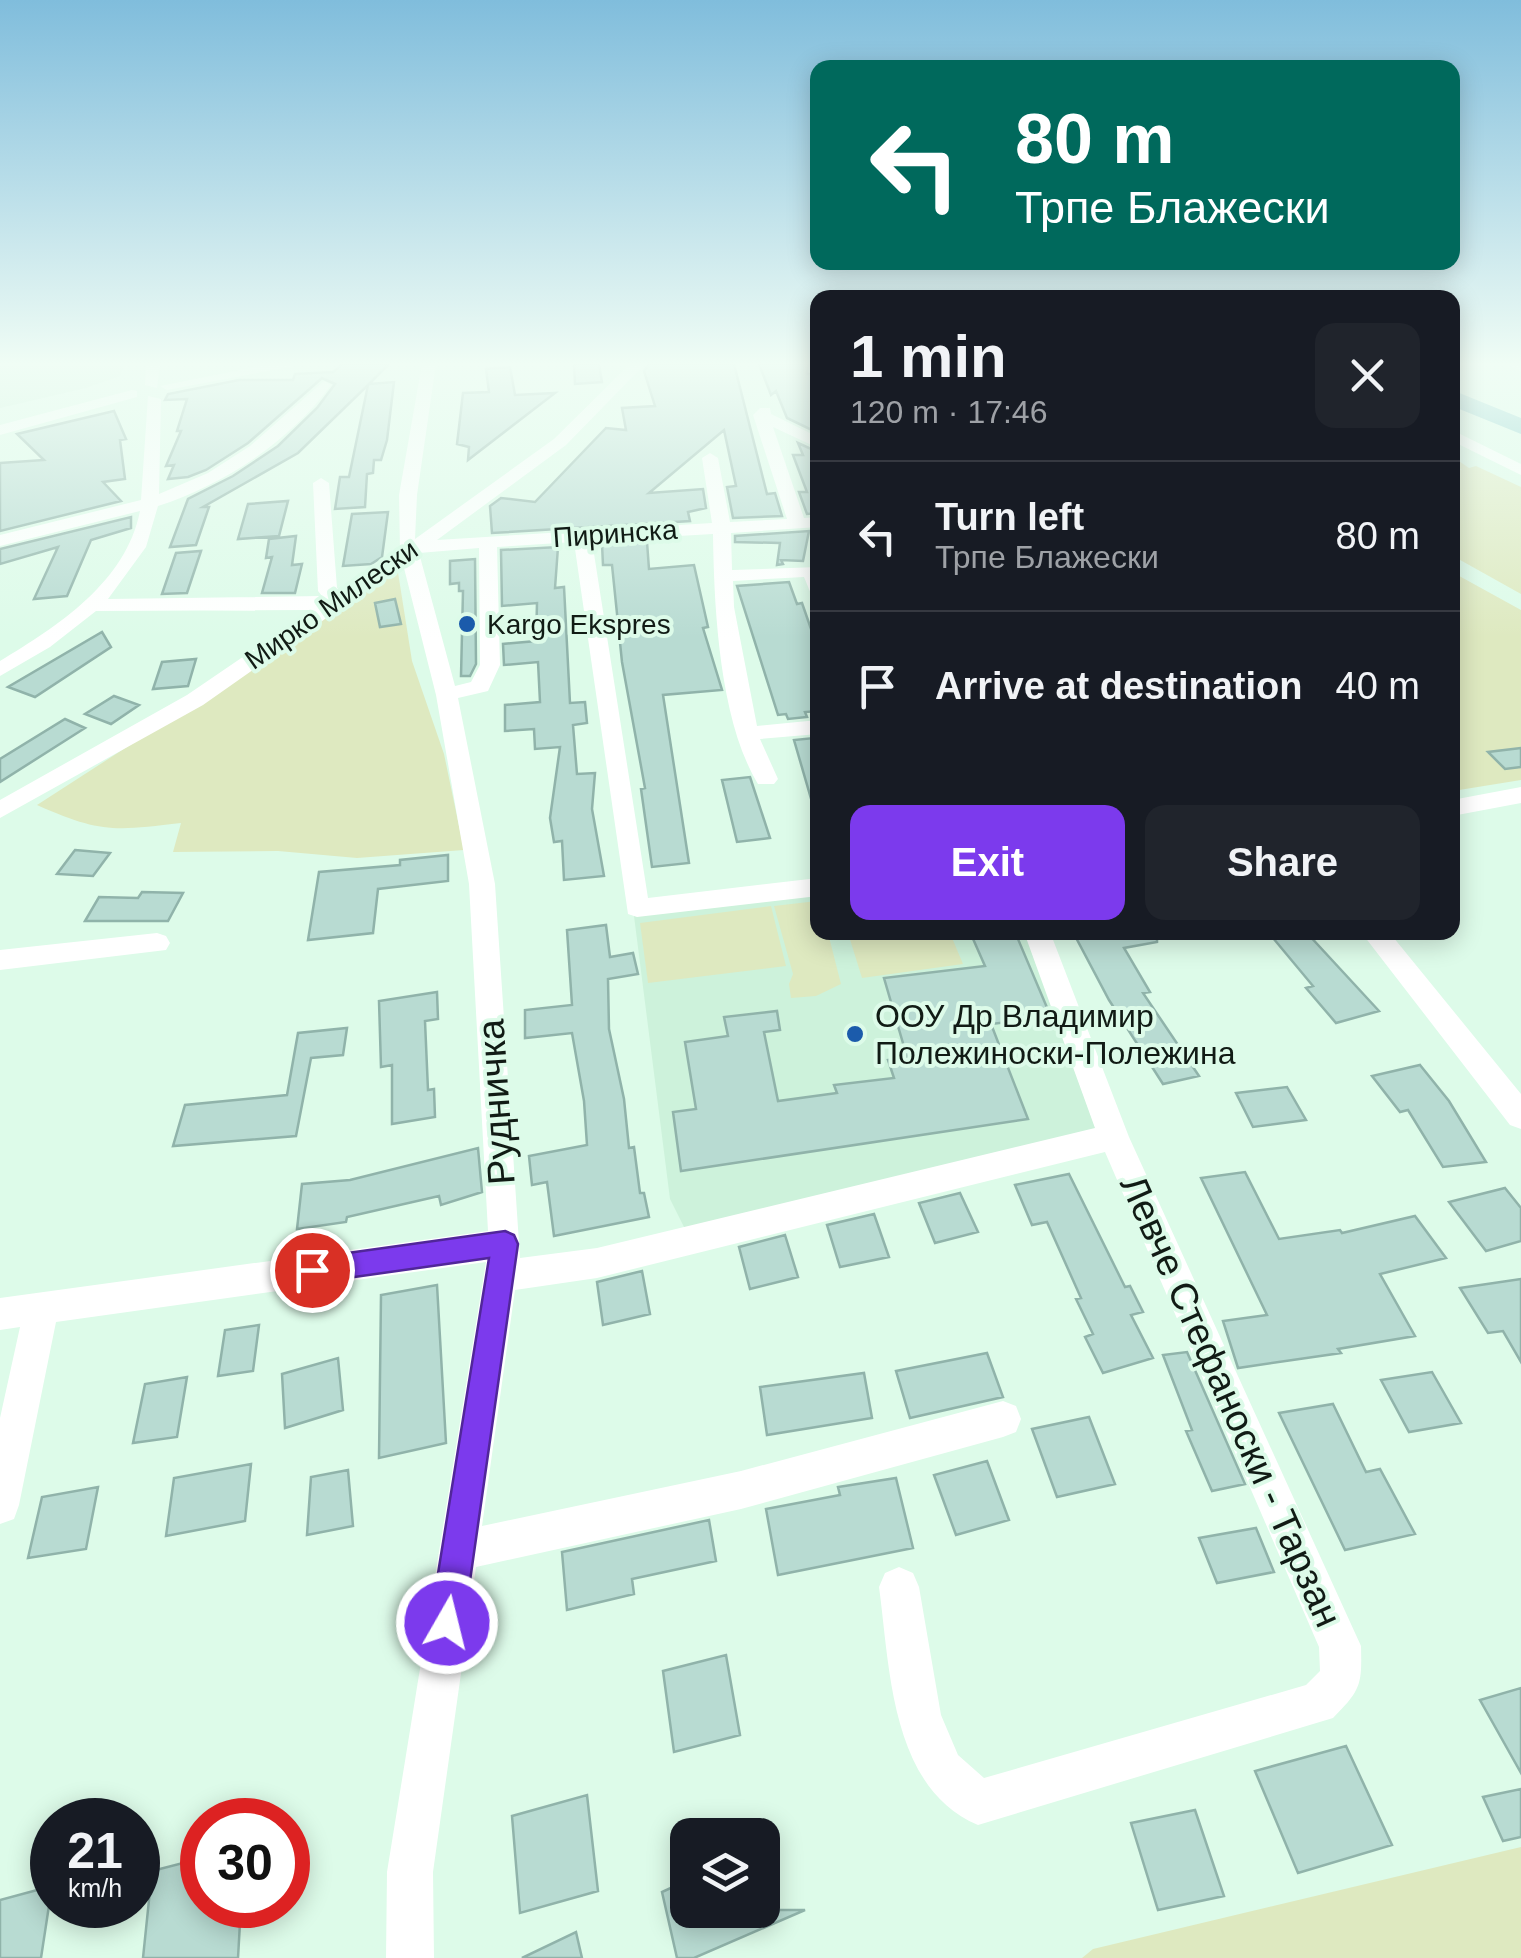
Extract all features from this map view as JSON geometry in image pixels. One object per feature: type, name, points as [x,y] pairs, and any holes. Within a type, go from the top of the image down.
[{"type":"street","points":[[0,670],[92,605],[126,564],[144,530],[150,455]]},
{"type":"street","points":[[0,541],[175,494],[242,455]]},
{"type":"street","name":"Рудничка","points":[[410,1958],[410,1872],[503,1260],[482,884],[447,695],[412,547],[406,538],[414,455]]},
{"type":"street","name":"Рудничка","points":[[412,547],[425,455]]},
{"type":"street","name":"Мирко Милески","points":[[0,810],[194,700],[543,455]]},
{"type":"street","points":[[779,455],[797,522]]},
{"type":"street","points":[[1492,455],[1521,470]]},
{"type":"street","points":[[710,458],[721,526],[721,576],[748,734],[766,779]]},
{"type":"street","points":[[322,483],[328,591],[342,597]]},
{"type":"street","name":"Пиринска","points":[[412,547],[810,522]]},
{"type":"street","points":[[582,535],[637,908],[810,888]]},
{"type":"street","points":[[447,695],[480,686],[490,665],[488,540]]},
{"type":"street","points":[[721,576],[810,571]]},
{"type":"street","points":[[92,605],[312,604],[342,597]]},
{"type":"street","points":[[748,734],[810,728]]},
{"type":"street","points":[[1460,806],[1521,794]]},
{"type":"street","name":"Левче Стефаноски - Тарзан","points":[[899,1586],[919,1715],[942,1771],[978,1802],[1318,1703],[1341,1680],[1340,1646],[1114,1138],[1040,940]]},
{"type":"street","points":[[1380,940],[1521,1116]]},
{"type":"street","points":[[0,960],[158,943]]},
{"type":"street","points":[[0,1314],[503,1260],[597,1263],[757,1221],[1114,1138]]},
{"type":"street","points":[[0,1505],[42,1308]]},
{"type":"street","points":[[458,1552],[742,1490],[1003,1419]]},
{"type":"shaded area","points":[[1460,462],[1521,487],[1521,594],[1460,560]]},
{"type":"shaded area","points":[[397,566],[412,661],[444,754],[464,850],[357,858],[278,851],[173,852],[181,823],[108,828],[37,805],[198,701]]},
{"type":"shaded area","points":[[1460,576],[1521,610],[1521,780],[1460,790]]},
{"type":"shaded area","name":"ООУ Др Владимир Полежиноски-Полежина","points":[[810,895],[810,940],[1028,940],[1098,1135],[685,1229],[670,1199],[634,916]]},
{"type":"shaded area","points":[[810,902],[810,940],[830,940],[841,984],[816,996],[791,998],[789,984],[793,974],[774,906]]},
{"type":"shaded area","points":[[771,906],[786,966],[648,983],[640,923]]},
{"type":"shaded area","points":[[850,940],[953,940],[963,964],[862,978]]},
{"type":"shaded area","points":[[1521,1847],[1521,1958],[1082,1958],[1093,1949]]},
{"type":"building","points":[[39,455],[122,455],[125,479],[103,482],[121,501],[0,531],[0,463],[44,460]]},
{"type":"building","points":[[171,455],[229,455],[188,477],[168,479],[174,465],[166,466]]},
{"type":"building","points":[[264,455],[294,455],[203,507],[209,507],[196,545],[170,547],[188,499]]},
{"type":"building","points":[[353,455],[382,455],[381,460],[374,460],[373,473],[367,474],[365,507],[335,509],[340,477],[349,477]]},
{"type":"building","points":[[580,455],[694,455],[649,493],[703,489],[706,508],[688,512],[690,521],[492,533],[490,506],[501,498],[535,502]]},
{"type":"building","points":[[729,455],[757,455],[767,494],[775,493],[782,516],[733,518],[727,487],[736,486]]},
{"type":"building","points":[[793,455],[810,455],[807,514],[799,492],[807,492]]},
{"type":"building","points":[[288,501],[279,536],[238,539],[248,504]]},
{"type":"building","points":[[388,512],[382,557],[371,564],[343,566],[352,514]]},
{"type":"building","points":[[131,517],[131,528],[91,540],[67,596],[34,599],[58,547],[0,564],[0,549]]},
{"type":"building","points":[[809,531],[803,561],[781,560],[783,564],[777,565],[780,543],[735,542],[735,536]]},
{"type":"building","points":[[296,536],[292,565],[302,564],[295,593],[262,593],[272,557],[266,558],[269,539]]},
{"type":"building","points":[[647,542],[649,569],[694,565],[708,627],[703,628],[722,690],[663,695],[689,863],[652,867],[641,789],[645,788],[622,662],[612,565],[603,565],[602,544]]},
{"type":"building","points":[[558,547],[555,588],[564,587],[570,703],[585,702],[587,723],[573,725],[577,774],[595,773],[592,809],[604,876],[564,880],[562,841],[554,842],[550,818],[560,747],[535,749],[534,729],[505,731],[505,705],[540,702],[538,662],[504,665],[503,644],[536,641],[537,603],[502,606],[501,550]]},
{"type":"building","points":[[201,551],[187,593],[162,594],[176,553]]},
{"type":"building","points":[[475,559],[476,664],[470,676],[461,676],[463,591],[459,591],[459,583],[450,584],[450,561]]},
{"type":"building","points":[[789,582],[797,604],[802,603],[810,626],[807,717],[788,719],[786,714],[778,715],[737,586]]},
{"type":"building","points":[[395,599],[401,624],[380,627],[375,603]]},
{"type":"building","points":[[102,632],[111,647],[35,697],[8,687]]},
{"type":"building","points":[[196,659],[188,686],[153,689],[162,662]]},
{"type":"building","points":[[114,696],[139,705],[111,724],[85,714]]},
{"type":"building","points":[[65,719],[85,728],[0,782],[0,759]]},
{"type":"building","points":[[810,738],[810,795],[794,740]]},
{"type":"building","points":[[1521,748],[1521,767],[1505,769],[1488,752]]},
{"type":"building","points":[[750,777],[770,838],[737,842],[722,780]]},
{"type":"building","points":[[75,850],[110,853],[93,876],[57,874]]},
{"type":"building","points":[[448,855],[448,881],[378,889],[373,933],[308,940],[319,872],[400,865],[400,860]]},
{"type":"building","points":[[142,892],[183,893],[168,921],[85,921],[99,897],[138,898]]},
{"type":"building","points":[[606,925],[610,957],[633,953],[638,974],[608,979],[609,1029],[624,1099],[629,1148],[634,1147],[640,1193],[644,1193],[649,1217],[554,1236],[547,1182],[532,1185],[529,1156],[587,1145],[584,1101],[572,1033],[525,1038],[525,1010],[572,1005],[567,930]]},
{"type":"building","points":[[974,940],[1018,940],[1051,1017],[991,1024],[1028,1119],[681,1171],[673,1112],[696,1109],[685,1042],[728,1036],[724,1017],[777,1011],[780,1030],[764,1032],[778,1101],[837,1093],[834,1085],[894,1078],[888,1060],[907,1057],[884,978],[985,966]]},
{"type":"building","points":[[1077,940],[1157,940],[1124,948],[1150,992],[1143,993],[1199,1076],[1163,1084],[1109,1000]]},
{"type":"building","points":[[1275,940],[1313,940],[1379,1011],[1336,1023],[1306,988],[1313,986]]},
{"type":"building","points":[[437,992],[438,1019],[425,1021],[428,1090],[434,1089],[435,1117],[392,1124],[392,1065],[381,1067],[379,1001]]},
{"type":"building","points":[[347,1028],[343,1055],[311,1058],[296,1136],[173,1146],[185,1105],[287,1095],[298,1033]]},
{"type":"building","points":[[1420,1065],[1449,1101],[1486,1162],[1443,1167],[1408,1110],[1400,1112],[1372,1076]]},
{"type":"building","points":[[1287,1087],[1306,1120],[1253,1127],[1236,1093]]},
{"type":"building","points":[[478,1148],[482,1192],[441,1205],[439,1196],[347,1217],[346,1222],[297,1229],[302,1184],[350,1180]]},
{"type":"building","points":[[1245,1172],[1279,1239],[1340,1230],[1342,1233],[1415,1216],[1446,1258],[1380,1274],[1415,1336],[1338,1349],[1341,1353],[1238,1368],[1223,1321],[1267,1315],[1201,1178]]},
{"type":"building","points":[[1069,1174],[1125,1287],[1130,1286],[1143,1312],[1131,1315],[1153,1358],[1103,1373],[1085,1337],[1093,1334],[1076,1299],[1081,1298],[1047,1222],[1032,1225],[1015,1185]]},
{"type":"building","points":[[1505,1188],[1521,1208],[1521,1241],[1486,1251],[1449,1202]]},
{"type":"building","points":[[960,1193],[978,1232],[935,1243],[919,1203]]},
{"type":"building","points":[[874,1214],[889,1257],[840,1267],[827,1225]]},
{"type":"building","points":[[785,1235],[798,1277],[750,1289],[739,1247]]},
{"type":"building","points":[[642,1271],[650,1314],[603,1325],[597,1282]]},
{"type":"building","points":[[1521,1279],[1521,1362],[1503,1331],[1488,1333],[1460,1288]]},
{"type":"building","points":[[437,1285],[446,1443],[379,1458],[381,1295]]},
{"type":"building","points":[[259,1325],[253,1371],[218,1376],[225,1330]]},
{"type":"building","points":[[1187,1352],[1245,1484],[1212,1491],[1186,1431],[1192,1430],[1163,1355]]},
{"type":"building","points":[[987,1353],[1003,1397],[910,1418],[896,1371]]},
{"type":"building","points":[[338,1358],[343,1410],[285,1428],[282,1374]]},
{"type":"building","points":[[1432,1372],[1461,1423],[1409,1432],[1381,1380]]},
{"type":"building","points":[[864,1373],[872,1418],[767,1435],[760,1387]]},
{"type":"building","points":[[187,1377],[177,1437],[133,1443],[145,1384]]},
{"type":"building","points":[[1333,1404],[1366,1472],[1380,1469],[1415,1534],[1345,1550],[1279,1413]]},
{"type":"building","points":[[1089,1417],[1115,1484],[1057,1497],[1032,1429]]},
{"type":"building","points":[[987,1461],[1009,1520],[956,1535],[934,1475]]},
{"type":"building","points":[[251,1464],[245,1521],[166,1536],[174,1478]]},
{"type":"building","points":[[348,1470],[353,1526],[307,1535],[311,1477]]},
{"type":"building","points":[[896,1478],[913,1548],[778,1575],[766,1509],[840,1495],[838,1487]]},
{"type":"building","points":[[98,1487],[86,1549],[28,1558],[42,1497]]},
{"type":"building","points":[[709,1520],[716,1561],[632,1579],[634,1594],[567,1610],[562,1552]]},
{"type":"building","points":[[1256,1528],[1274,1572],[1217,1583],[1199,1538]]},
{"type":"building","points":[[726,1655],[740,1735],[674,1752],[663,1671]]},
{"type":"building","points":[[1521,1688],[1521,1773],[1480,1700]]},
{"type":"building","points":[[1346,1746],[1392,1845],[1298,1873],[1255,1771]]},
{"type":"building","points":[[1521,1789],[1521,1837],[1503,1841],[1483,1797]]},
{"type":"building","points":[[587,1795],[598,1891],[520,1913],[512,1816]]},
{"type":"building","points":[[1195,1810],[1224,1896],[1158,1910],[1131,1823]]},
{"type":"building","points":[[180,1864],[180,1928],[240,1928],[238,1958],[143,1958],[146,1928],[160,1928],[160,1869]]},
{"type":"building","points":[[670,1888],[670,1927],[662,1892]]},
{"type":"building","points":[[30,1892],[30,1928],[46,1928],[41,1958],[0,1958],[0,1900]]},
{"type":"building","points":[[780,1910],[805,1910],[780,1921]]},
{"type":"building","points":[[670,1928],[763,1928],[694,1958],[677,1958]]},
{"type":"building","points":[[576,1932],[582,1958],[522,1958]]},
{"type":"place","name":"Kargo Ekspres","points":[[467,624]]},
{"type":"place","name":"ООУ Др Владимир Полежиноски-Полежина","points":[[855,1034]]},
{"type":"route","points":[[312,1270],[505,1244],[447,1623]]}]
